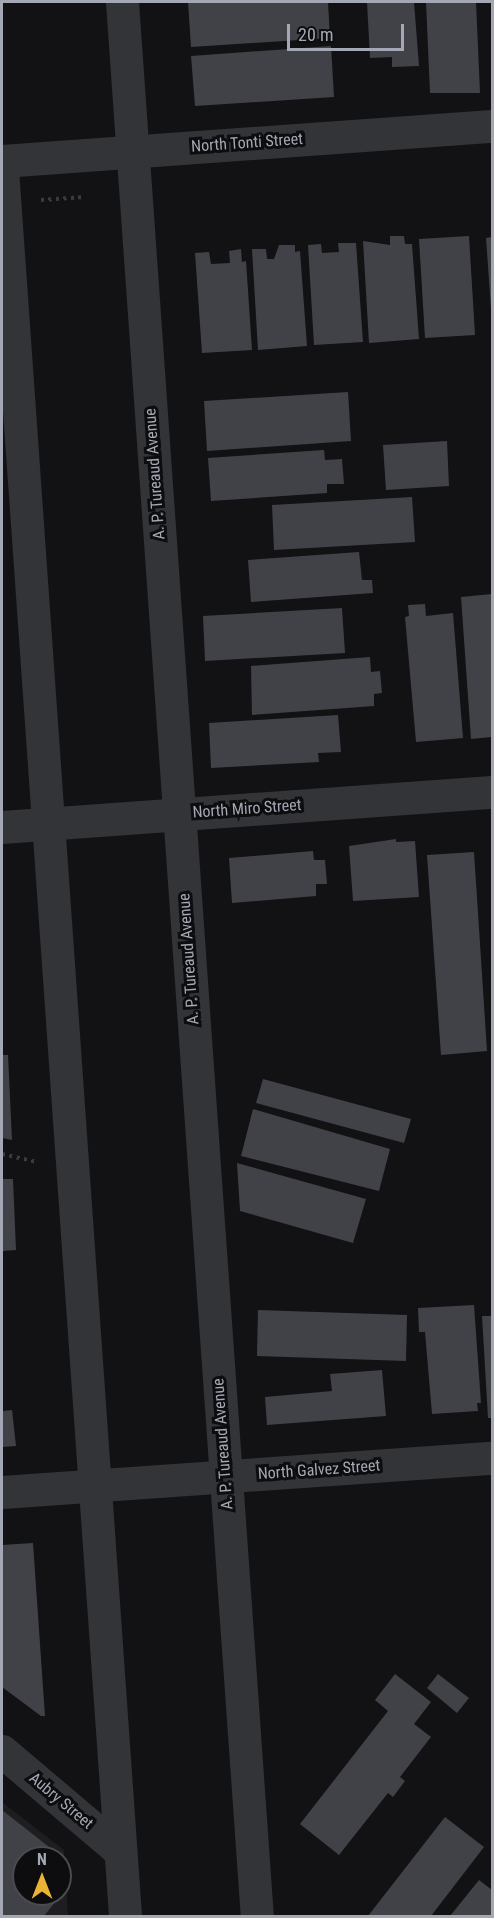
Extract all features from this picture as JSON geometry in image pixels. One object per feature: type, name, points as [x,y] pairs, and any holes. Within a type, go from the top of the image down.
[{"type":"street","name":"A. P. Tureaud Avenue","points":[[122,2],[256,1917]]},
{"type":"street","name":"North Tonti Street","points":[[2,161],[492,126]]},
{"type":"street","points":[[2,169],[125,1917]]},
{"type":"street","name":"North Miro Street","points":[[2,827],[492,792]]},
{"type":"street","name":"North Galvez Street","points":[[2,1492],[492,1458]]},
{"type":"street","name":"Aubry Street","points":[[2,1751],[120,1851]]},
{"type":"path","points":[[37,200],[85,197]]},
{"type":"shaded area","points":[[2,1802],[59,1846],[12,1846],[12,1906],[67,1906],[68,1916],[2,1916]]},
{"type":"building","points":[[188,2],[328,2],[330,38],[191,47]]},
{"type":"building","points":[[367,2],[414,2],[419,66],[392,67],[392,57],[370,58]]},
{"type":"building","points":[[426,2],[476,2],[480,93],[430,93]]},
{"type":"building","points":[[331,46],[334,97],[195,106],[191,56]]},
{"type":"building","points":[[390,236],[404,236],[405,244],[412,244],[419,339],[369,343],[363,241],[390,245]]},
{"type":"building","points":[[469,236],[475,335],[425,338],[419,239]]},
{"type":"building","points":[[492,237],[492,309],[491,309],[486,238]]},
{"type":"building","points":[[338,243],[356,243],[363,342],[314,345],[308,245],[321,244],[322,253],[339,252]]},
{"type":"building","points":[[279,245],[295,245],[295,252],[300,251],[307,346],[258,350],[252,249],[266,249],[267,259],[274,259]]},
{"type":"building","points":[[241,249],[242,262],[246,261],[252,350],[202,353],[195,253],[209,252],[211,264],[230,263],[229,251]]},
{"type":"building","points":[[348,392],[351,441],[207,451],[204,401]]},
{"type":"building","points":[[447,441],[449,486],[386,490],[383,445]]},
{"type":"building","points":[[324,450],[325,460],[342,459],[344,484],[327,484],[327,493],[211,501],[208,458]]},
{"type":"building","points":[[412,497],[415,542],[274,550],[272,505]]},
{"type":"building","points":[[359,552],[362,580],[372,580],[373,593],[251,602],[248,560]]},
{"type":"building","points":[[492,594],[492,737],[471,739],[461,597]]},
{"type":"building","points":[[425,604],[426,616],[453,613],[463,738],[416,742],[405,617],[409,616],[408,605]]},
{"type":"building","points":[[342,608],[345,653],[205,661],[203,616]]},
{"type":"building","points":[[370,657],[371,672],[380,671],[382,693],[374,694],[374,706],[252,715],[251,666]]},
{"type":"building","points":[[338,715],[341,752],[318,753],[319,762],[211,768],[209,723]]},
{"type":"building","points":[[396,839],[396,842],[415,841],[419,897],[353,901],[349,846]]},
{"type":"building","points":[[313,851],[314,860],[325,860],[327,884],[316,884],[316,896],[232,903],[229,858]]},
{"type":"building","points":[[474,852],[487,1051],[441,1055],[427,855]]},
{"type":"building","points":[[2,1055],[8,1055],[12,1140],[2,1138]]},
{"type":"building","points":[[263,1079],[411,1119],[404,1143],[256,1103]]},
{"type":"building","points":[[253,1109],[390,1149],[379,1191],[241,1156]]},
{"type":"building","points":[[237,1163],[366,1199],[353,1243],[240,1211]]},
{"type":"building","points":[[2,1179],[13,1179],[16,1250],[2,1251]]},
{"type":"building","points":[[474,1305],[481,1403],[477,1403],[478,1411],[432,1414],[425,1332],[419,1332],[418,1308]]},
{"type":"building","points":[[258,1310],[407,1315],[406,1361],[257,1356]]},
{"type":"building","points":[[482,1316],[492,1316],[492,1418],[488,1418]]},
{"type":"building","points":[[382,1370],[386,1416],[267,1425],[265,1397],[332,1391],[330,1374]]},
{"type":"building","points":[[12,1410],[16,1446],[2,1447],[2,1411]]},
{"type":"building","points":[[33,1543],[45,1716],[41,1716],[2,1687],[2,1545]]},
{"type":"building","points":[[395,1674],[431,1702],[414,1724],[431,1737],[400,1777],[405,1781],[393,1797],[388,1793],[339,1855],[300,1824],[388,1711],[375,1700]]},
{"type":"building","points":[[438,1674],[469,1698],[457,1713],[427,1688]]},
{"type":"building","points":[[2,1810],[48,1846],[12,1846],[12,1906],[52,1906],[44,1916],[2,1916]]},
{"type":"building","points":[[445,1817],[484,1847],[431,1916],[368,1916]]},
{"type":"building","points":[[479,1880],[492,1890],[492,1916],[450,1916]]}]
